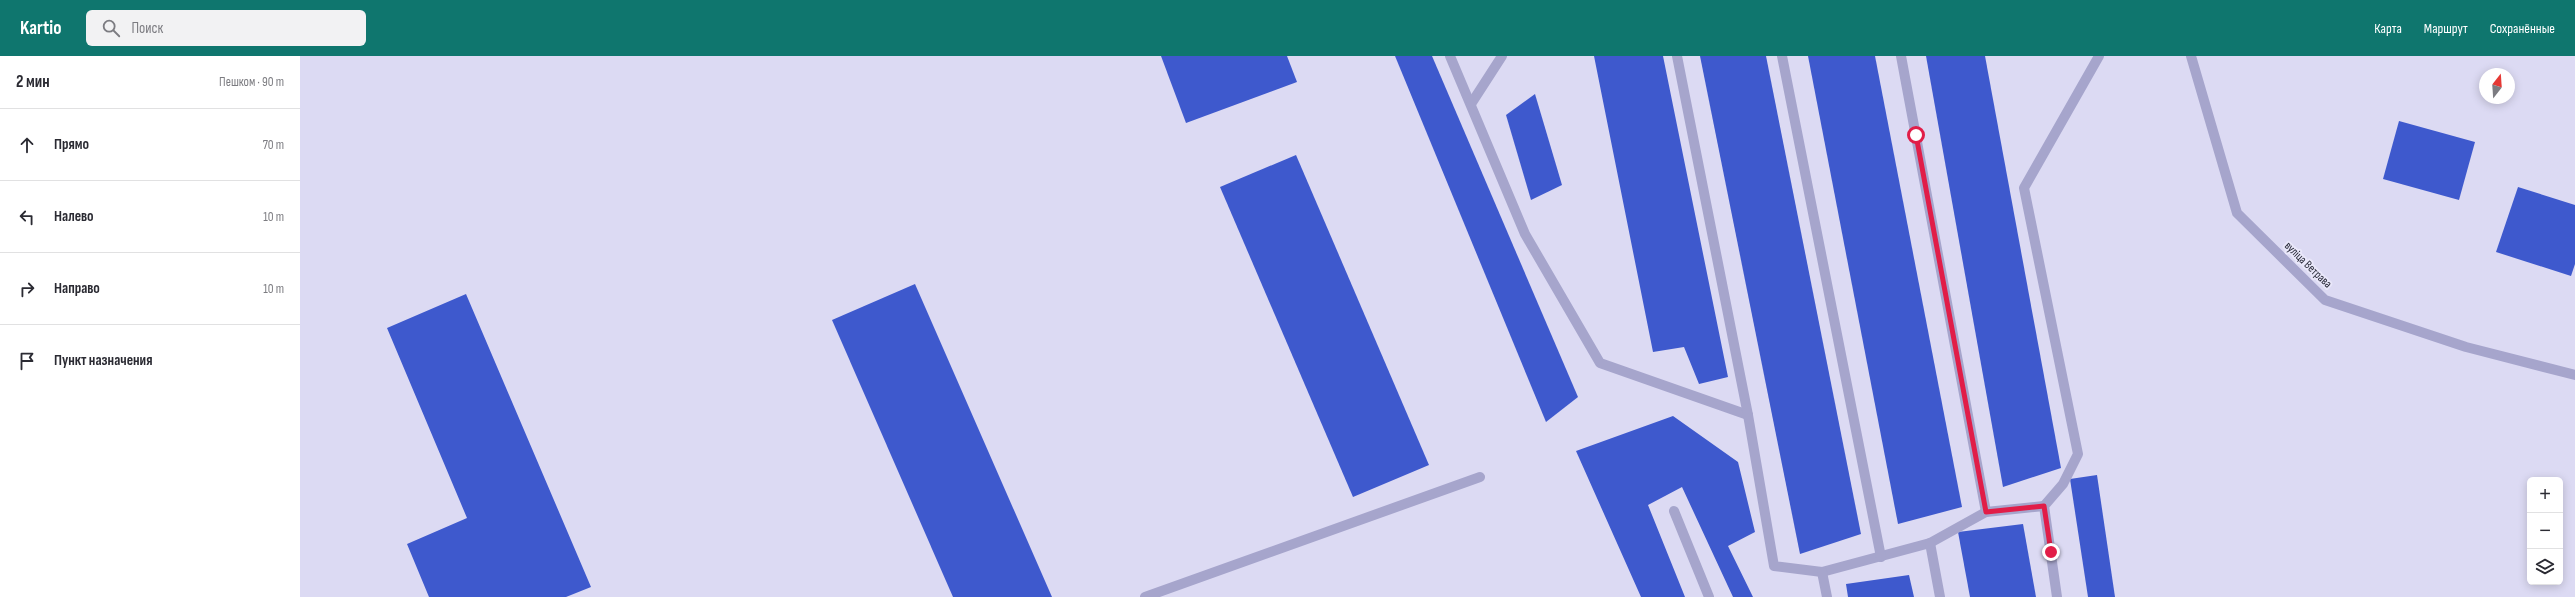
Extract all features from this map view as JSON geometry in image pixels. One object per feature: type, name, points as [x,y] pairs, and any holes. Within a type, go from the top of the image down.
[{"type":"street","points":[[1450,56],[1525,234],[1600,364],[1748,415]]},
{"type":"street","points":[[1470,104],[1502,56]]},
{"type":"street","points":[[1677,56],[1748,415],[1774,566],[1822,572],[1930,543],[1986,512],[2044,506],[2063,484],[2078,454],[2024,188],[2099,56]]},
{"type":"street","points":[[1782,56],[1880,557]]},
{"type":"street","points":[[1901,56],[1986,512]]},
{"type":"street","name":"вуліца Ветрава","points":[[2191,56],[2237,213],[2325,300],[2466,347],[2575,375]]},
{"type":"street","points":[[1145,597],[1480,477]]},
{"type":"street","points":[[2044,506],[2057,597]]},
{"type":"street","points":[[1674,511],[1709,597]]},
{"type":"street","points":[[1930,543],[1940,597]]},
{"type":"street","points":[[1822,572],[1827,597]]},
{"type":"building","points":[[1161,56],[1287,56],[1297,82],[1186,123]]},
{"type":"building","points":[[1395,56],[1432,56],[1578,397],[1546,422]]},
{"type":"building","points":[[1594,56],[1663,56],[1728,377],[1699,384],[1684,347],[1653,352]]},
{"type":"building","points":[[1700,56],[1766,56],[1861,534],[1800,554]]},
{"type":"building","points":[[1808,56],[1875,56],[1962,507],[1898,524]]},
{"type":"building","points":[[1926,56],[1985,56],[2061,468],[2003,487]]},
{"type":"building","points":[[1535,94],[1562,185],[1531,200],[1506,115]]},
{"type":"building","points":[[2399,121],[2475,142],[2459,200],[2383,179]]},
{"type":"building","points":[[1296,155],[1429,465],[1353,497],[1220,187]]},
{"type":"building","points":[[2518,187],[2575,205],[2575,264],[2571,276],[2496,252]]},
{"type":"building","points":[[915,284],[1052,597],[953,597],[832,320]]},
{"type":"building","points":[[466,294],[591,587],[566,597],[429,597],[407,544],[467,518],[387,328]]},
{"type":"building","points":[[1673,416],[1738,462],[1755,532],[1728,546],[1753,597],[1733,597],[1682,487],[1648,505],[1685,597],[1641,597],[1576,451]]},
{"type":"building","points":[[2097,475],[2115,597],[2088,597],[2070,479]]},
{"type":"building","points":[[2023,524],[2036,597],[1970,597],[1958,532]]},
{"type":"building","points":[[1909,575],[1914,597],[1848,597],[1846,584]]},
{"type":"route","points":[[1916,135],[1986,512],[2044,506],[2051,552]]}]
